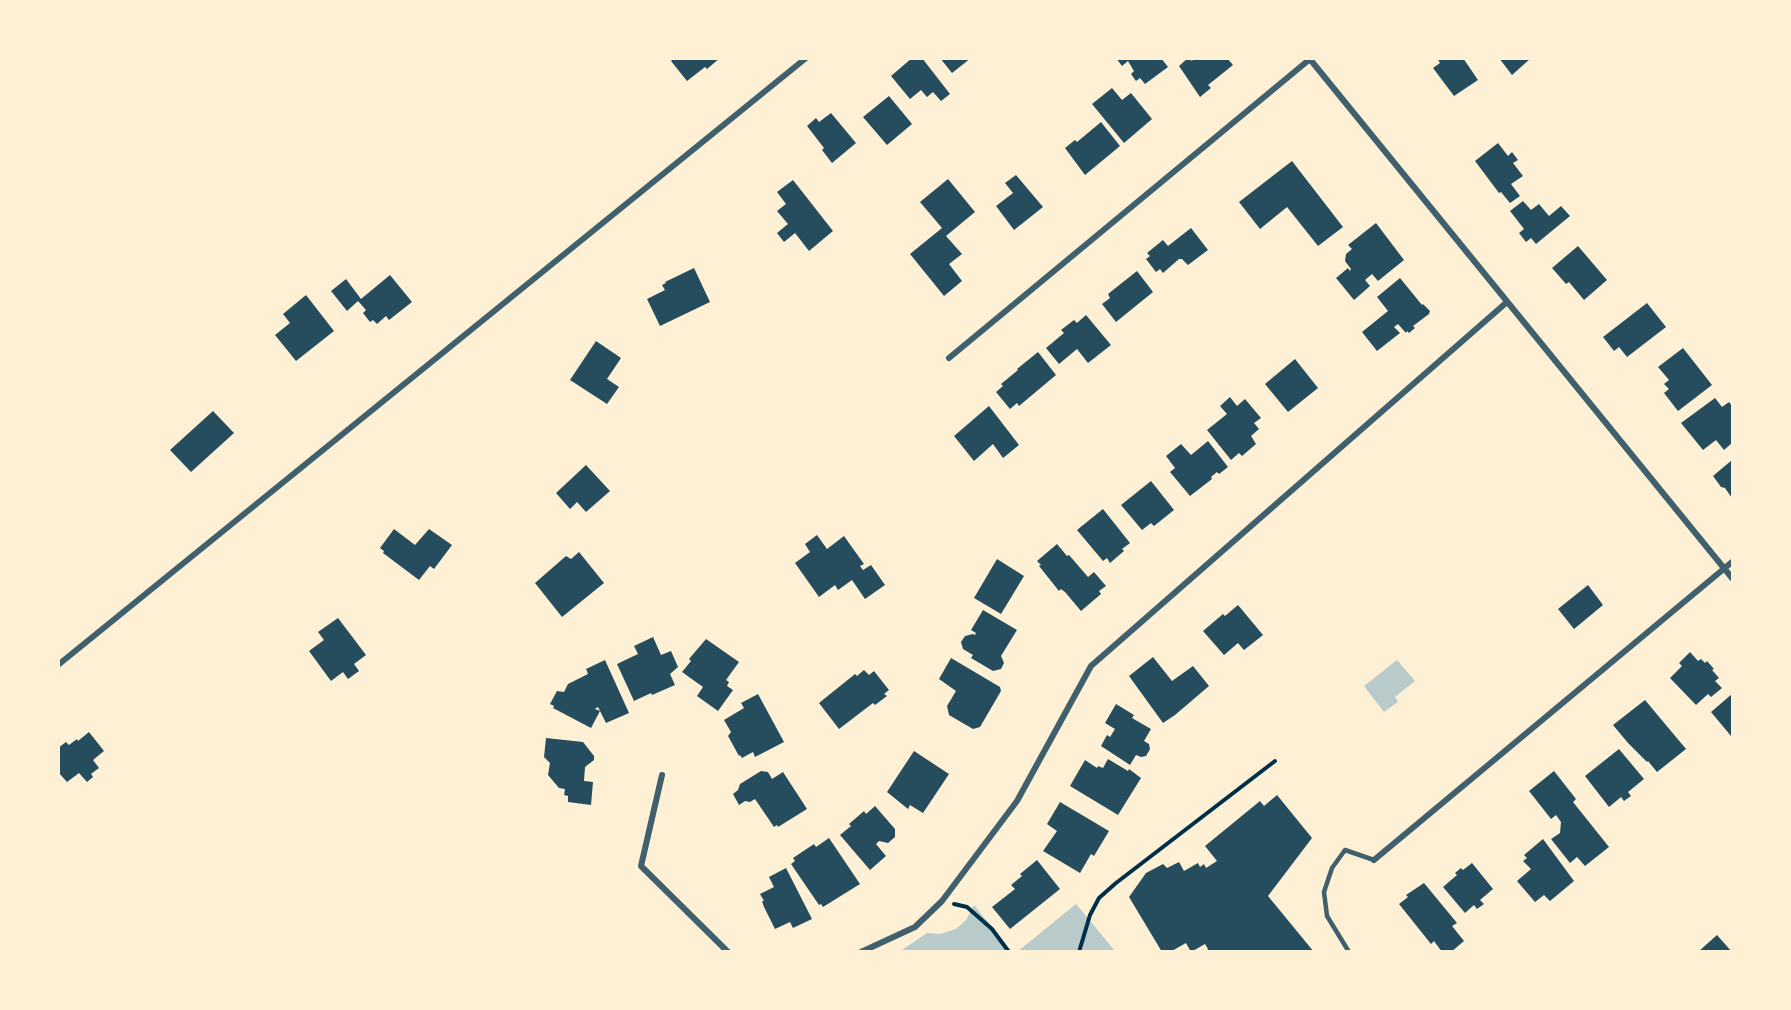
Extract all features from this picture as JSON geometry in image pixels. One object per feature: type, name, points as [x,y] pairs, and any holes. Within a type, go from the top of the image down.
[{"type":"street","points":[[58,665],[806,58]]},
{"type":"street","points":[[948,358],[1309,59],[1732,578]]},
{"type":"street","points":[[861,951],[915,927],[942,901],[1017,801],[1091,666],[1507,302]]},
{"type":"street","points":[[1374,860],[1732,562]]},
{"type":"street","points":[[662,775],[641,866],[728,951]]},
{"type":"lane","points":[[1349,951],[1327,916],[1324,892],[1332,868],[1346,850],[1374,860]]},
{"type":"path","points":[[1079,951],[1090,915],[1099,898],[1275,761]]},
{"type":"path","points":[[942,901],[967,907],[992,929],[1009,951]]},
{"type":"shaded area","points":[[1397,660],[1415,681],[1395,697],[1398,702],[1384,712],[1364,686]]},
{"type":"shaded area","points":[[1076,904],[1115,951],[1017,952]]},
{"type":"shaded area","points":[[974,905],[1011,951],[899,952],[927,933],[940,934],[956,929],[966,920]]},
{"type":"building","points":[[674,58],[720,58],[687,81],[671,61]]},
{"type":"building","points":[[912,58],[922,58],[950,94],[941,101],[933,92],[927,97],[921,90],[910,99],[891,76]]},
{"type":"building","points":[[940,58],[971,58],[952,73]]},
{"type":"building","points":[[1116,58],[1161,58],[1168,67],[1145,84],[1140,78],[1136,81],[1131,74],[1134,71],[1128,61],[1122,66]]},
{"type":"building","points":[[1188,58],[1192,61],[1194,58],[1227,58],[1233,65],[1208,85],[1211,88],[1200,97],[1179,66]]},
{"type":"building","points":[[1437,58],[1463,58],[1478,80],[1454,96],[1433,68],[1440,63]]},
{"type":"building","points":[[1499,58],[1531,58],[1512,75]]},
{"type":"building","points":[[1112,88],[1122,100],[1131,93],[1152,119],[1124,143],[1092,104]]},
{"type":"building","points":[[889,96],[912,124],[887,145],[863,117]]},
{"type":"building","points":[[831,113],[856,143],[832,163],[807,126],[816,118],[819,122]]},
{"type":"building","points":[[1101,122],[1120,146],[1085,175],[1065,148],[1075,140],[1077,142]]},
{"type":"building","points":[[1498,143],[1508,156],[1512,152],[1518,160],[1513,163],[1523,176],[1511,184],[1520,196],[1510,203],[1501,192],[1499,193],[1475,161]]},
{"type":"building","points":[[1292,161],[1343,227],[1318,246],[1287,207],[1260,229],[1239,202]]},
{"type":"building","points":[[1016,175],[1043,207],[1014,230],[996,206],[1013,193],[1005,183]]},
{"type":"building","points":[[948,179],[975,212],[946,236],[962,254],[949,264],[962,281],[944,296],[910,254],[942,228],[920,202]]},
{"type":"building","points":[[793,180],[833,231],[809,251],[795,233],[784,242],[777,233],[788,224],[777,211],[786,204],[777,192]]},
{"type":"building","points":[[1523,201],[1531,210],[1539,204],[1549,216],[1561,206],[1570,216],[1536,244],[1531,238],[1526,242],[1519,233],[1524,229],[1510,211]]},
{"type":"building","points":[[1376,223],[1404,260],[1378,281],[1372,274],[1365,280],[1370,286],[1354,300],[1336,278],[1348,268],[1350,271],[1351,269],[1345,261],[1346,254],[1352,249],[1348,245]]},
{"type":"building","points":[[1191,228],[1208,250],[1188,265],[1179,259],[1163,273],[1160,269],[1156,272],[1146,259],[1150,256],[1147,253],[1163,240],[1168,246]]},
{"type":"building","points":[[1578,246],[1607,280],[1584,300],[1569,282],[1566,284],[1552,268]]},
{"type":"building","points":[[694,268],[710,302],[660,326],[647,299],[665,290],[662,285],[665,282]]},
{"type":"building","points":[[1137,271],[1153,292],[1116,322],[1102,304],[1110,298],[1108,294]]},
{"type":"building","points":[[390,275],[412,302],[389,320],[386,316],[377,324],[373,320],[370,322],[363,313],[366,310],[358,301],[347,311],[331,291],[346,279],[361,299]]},
{"type":"building","points":[[1400,278],[1422,305],[1430,311],[1413,326],[1415,328],[1409,333],[1407,331],[1406,333],[1398,324],[1394,327],[1400,333],[1377,351],[1362,332],[1388,311],[1377,297]]},
{"type":"building","points":[[306,295],[334,331],[296,361],[275,335],[290,323],[283,314]]},
{"type":"building","points":[[1647,303],[1666,327],[1627,357],[1619,347],[1614,351],[1603,337]]},
{"type":"building","points":[[1086,315],[1111,345],[1088,363],[1077,349],[1059,364],[1046,348],[1064,333],[1061,330],[1074,320],[1077,323]]},
{"type":"building","points":[[596,341],[621,358],[607,379],[619,387],[607,404],[570,380]]},
{"type":"building","points":[[1683,348],[1712,385],[1678,411],[1664,393],[1669,389],[1664,384],[1669,380],[1658,367]]},
{"type":"building","points":[[1038,352],[1056,375],[1019,406],[1017,403],[1010,409],[996,392],[1003,386],[1001,384]]},
{"type":"building","points":[[1295,359],[1318,388],[1288,412],[1265,384]]},
{"type":"building","points":[[1230,397],[1237,406],[1245,399],[1261,418],[1254,423],[1259,429],[1251,436],[1256,444],[1242,456],[1239,453],[1231,460],[1207,430],[1227,414],[1220,406]]},
{"type":"building","points":[[1715,398],[1722,407],[1729,402],[1732,406],[1732,443],[1724,450],[1716,440],[1703,450],[1681,423]]},
{"type":"building","points":[[989,406],[1019,445],[1003,458],[993,444],[974,461],[954,436]]},
{"type":"building","points":[[213,411],[234,433],[191,472],[170,450]]},
{"type":"building","points":[[1208,441],[1228,467],[1219,474],[1217,472],[1211,477],[1212,479],[1190,496],[1170,472],[1175,468],[1166,456],[1181,444],[1191,455]]},
{"type":"building","points":[[1732,460],[1732,498],[1713,476]]},
{"type":"building","points":[[586,465],[610,491],[586,512],[577,502],[570,509],[556,493]]},
{"type":"building","points":[[1151,481],[1174,510],[1154,526],[1151,523],[1142,530],[1121,505]]},
{"type":"building","points":[[1103,509],[1130,543],[1110,563],[1107,558],[1103,561],[1077,530]]},
{"type":"building","points":[[394,529],[415,545],[429,529],[452,545],[434,569],[430,566],[419,580],[383,553],[384,551],[380,548]]},
{"type":"building","points":[[817,535],[827,549],[844,536],[864,564],[860,566],[863,570],[871,565],[885,585],[865,599],[852,580],[838,590],[835,585],[819,597],[795,563],[810,552],[805,544]]},
{"type":"building","points":[[1057,544],[1088,577],[1094,572],[1106,586],[1099,591],[1101,594],[1081,611],[1065,592],[1061,589],[1059,591],[1037,561]]},
{"type":"building","points":[[579,552],[604,583],[562,617],[535,583],[566,556],[571,559]]},
{"type":"building","points":[[997,559],[1024,576],[1001,614],[974,598]]},
{"type":"building","points":[[1588,585],[1603,605],[1574,629],[1558,609]]},
{"type":"building","points":[[1238,605],[1263,635],[1244,650],[1238,643],[1224,655],[1203,631]]},
{"type":"building","points":[[983,610],[1017,630],[1001,656],[1004,663],[1001,669],[993,671],[971,658],[973,655],[963,649],[961,642],[965,636],[975,635],[976,633],[971,630]]},
{"type":"building","points":[[338,618],[366,655],[354,664],[359,671],[348,679],[343,672],[331,681],[309,651],[324,640],[318,632]]},
{"type":"building","points":[[653,637],[661,655],[671,651],[678,667],[670,674],[675,685],[634,701],[617,664],[638,654],[634,646]]},
{"type":"building","points":[[706,639],[739,662],[726,680],[729,682],[727,686],[733,690],[718,711],[697,696],[703,687],[682,672],[691,661],[689,659]]},
{"type":"building","points":[[1690,652],[1698,661],[1701,659],[1705,663],[1707,661],[1719,678],[1715,681],[1722,688],[1711,697],[1708,694],[1696,705],[1670,678],[1682,666],[1679,663]]},
{"type":"building","points":[[1153,657],[1172,681],[1193,666],[1209,686],[1163,723],[1129,676]]},
{"type":"building","points":[[951,658],[1000,687],[1001,691],[980,727],[973,729],[949,715],[947,706],[956,691],[939,679]]},
{"type":"building","points":[[605,660],[629,713],[606,723],[600,711],[591,728],[553,708],[554,706],[550,704],[557,691],[564,692],[568,684],[588,674],[586,669]]},
{"type":"building","points":[[864,670],[869,675],[874,671],[889,690],[884,694],[887,696],[875,705],[873,703],[839,729],[819,703],[855,674],[857,676]]},
{"type":"building","points":[[758,694],[784,742],[755,757],[753,752],[742,758],[728,736],[731,732],[724,720],[744,708],[741,703]]},
{"type":"building","points":[[1732,694],[1732,735],[1731,736],[1711,712]]},
{"type":"building","points":[[1645,700],[1686,749],[1657,772],[1613,725]]},
{"type":"building","points":[[1116,704],[1134,715],[1132,718],[1151,729],[1144,741],[1149,744],[1150,749],[1146,756],[1136,755],[1130,765],[1101,746],[1107,735],[1110,737],[1115,729],[1105,723]]},
{"type":"building","points":[[89,732],[104,751],[93,760],[99,768],[91,774],[93,777],[87,782],[79,773],[67,782],[58,772],[58,748],[66,742],[69,745],[77,739],[78,741]]},
{"type":"building","points":[[546,738],[583,742],[594,756],[594,760],[585,767],[584,781],[593,782],[591,805],[568,802],[568,796],[564,795],[565,789],[559,788],[548,775],[550,763],[544,757]]},
{"type":"building","points":[[1619,749],[1644,779],[1628,792],[1631,796],[1624,801],[1621,797],[1609,807],[1585,776]]},
{"type":"building","points":[[914,751],[949,774],[923,813],[910,805],[908,809],[887,792]]},
{"type":"building","points":[[1108,759],[1128,771],[1129,769],[1141,778],[1118,815],[1070,786],[1085,760],[1097,768],[1098,766],[1103,768]]},
{"type":"building","points":[[761,771],[768,772],[772,779],[783,772],[807,809],[778,827],[777,825],[774,827],[755,799],[739,805],[733,794],[738,790],[740,784]]},
{"type":"building","points":[[1554,771],[1576,799],[1573,802],[1609,847],[1585,866],[1577,857],[1570,863],[1551,839],[1560,833],[1561,822],[1556,815],[1551,819],[1529,791]]},
{"type":"building","points":[[1277,795],[1312,838],[1268,896],[1314,952],[1206,952],[1208,949],[1205,944],[1191,952],[1186,943],[1170,952],[1162,952],[1129,897],[1146,873],[1163,864],[1167,868],[1179,862],[1184,871],[1198,863],[1200,867],[1204,864],[1206,868],[1217,861],[1205,846],[1260,801],[1264,806]]},
{"type":"building","points":[[1060,802],[1109,831],[1094,856],[1091,854],[1080,873],[1043,851],[1057,831],[1047,824]]},
{"type":"building","points":[[875,806],[895,829],[895,837],[888,843],[879,841],[876,844],[886,856],[870,870],[840,835],[864,811],[866,814]]},
{"type":"building","points":[[829,838],[860,884],[823,907],[819,905],[791,864],[795,861],[793,858],[814,844],[816,847]]},
{"type":"building","points":[[1543,839],[1574,881],[1550,901],[1544,895],[1535,902],[1517,881],[1531,869],[1523,861],[1527,858],[1524,855]]},
{"type":"building","points":[[1037,860],[1060,889],[1010,929],[992,907],[1015,889],[1011,885]]},
{"type":"building","points":[[1472,863],[1493,889],[1480,900],[1484,904],[1477,909],[1474,905],[1465,913],[1443,887],[1457,875],[1455,873],[1461,868],[1463,870]]},
{"type":"building","points":[[786,868],[812,919],[793,928],[790,922],[775,929],[760,894],[774,887],[769,877]]},
{"type":"building","points":[[1424,883],[1457,923],[1452,926],[1464,941],[1451,952],[1442,952],[1434,941],[1431,944],[1399,904],[1408,897],[1406,895]]},
{"type":"building","points":[[1717,935],[1732,952],[1698,952]]}]
